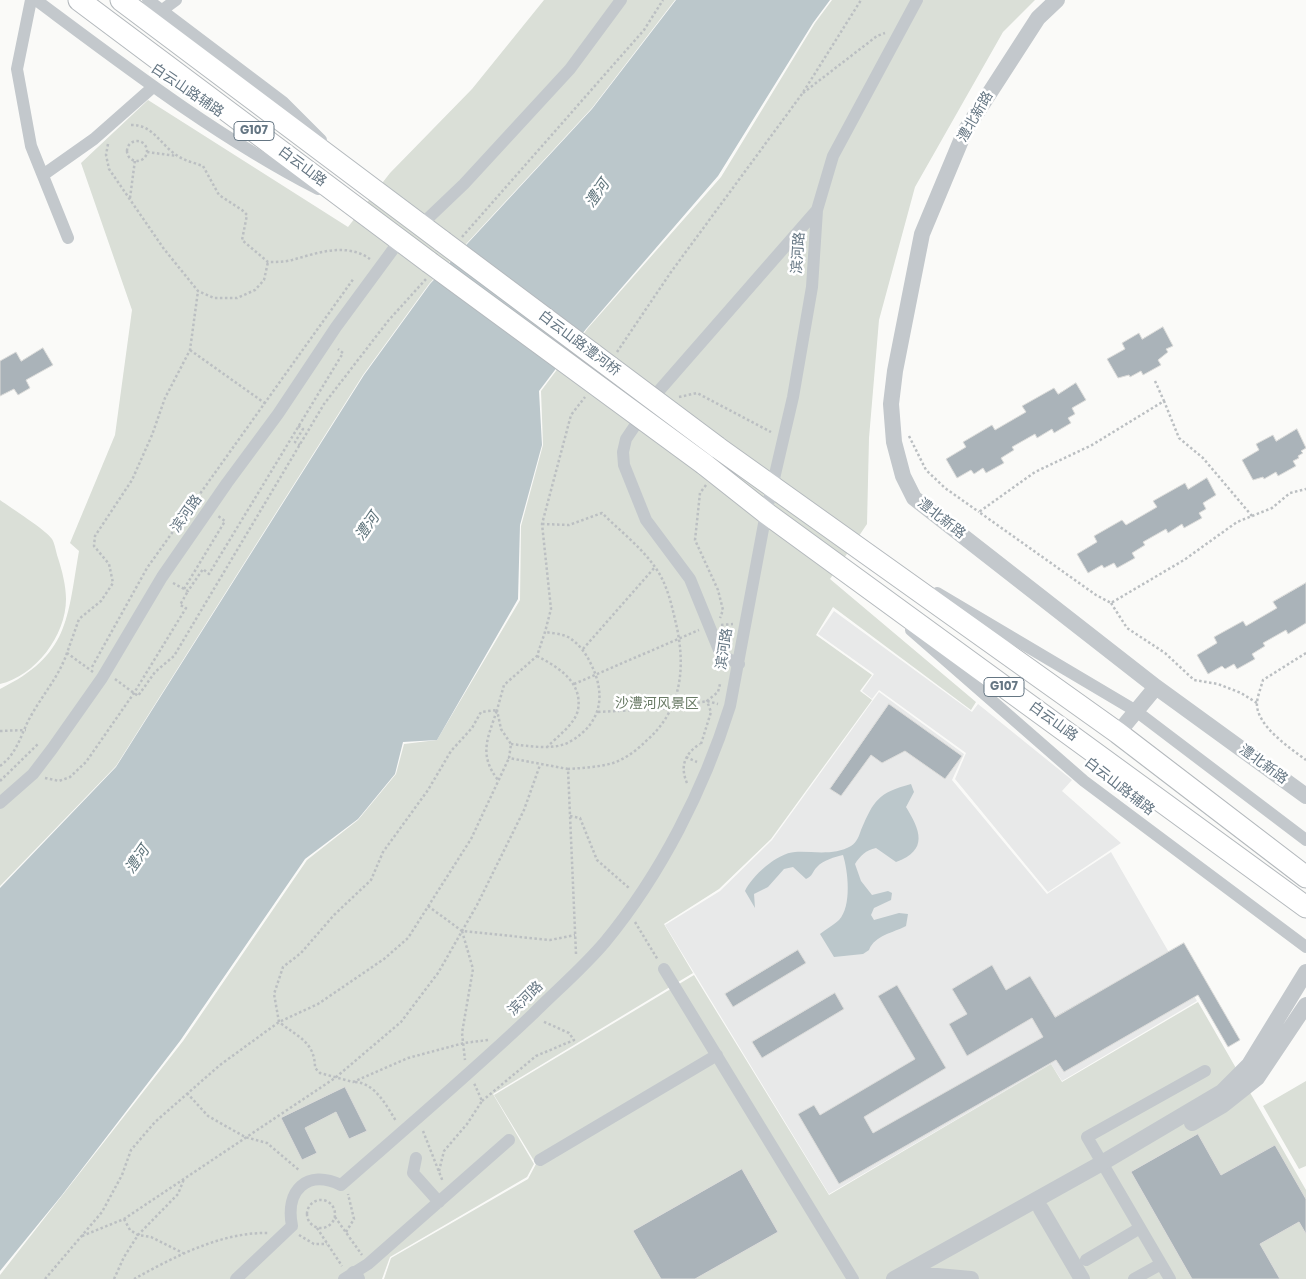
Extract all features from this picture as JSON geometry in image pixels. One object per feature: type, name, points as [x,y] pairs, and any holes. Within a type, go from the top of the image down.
[{"type":"highway","name":"白云山路","points":[[121,0],[421,225],[449,242]]},
{"type":"highway","name":"白云山路","points":[[85,4],[400,240],[430,267]]},
{"type":"highway","name":"白云山路澧河桥","points":[[449,242],[717,446]]},
{"type":"highway","name":"白云山路澧河桥","points":[[430,267],[704,464]]},
{"type":"highway","name":"白云山路","points":[[717,446],[840,536],[1118,733],[1306,877]]},
{"type":"highway","name":"白云山路","points":[[704,464],[766,513],[1306,907]]},
{"type":"street","points":[[31,0],[17,69],[31,146],[68,238]]},
{"type":"street","name":"白云山路辅路","points":[[36,0],[153,87],[276,167],[357,208]]},
{"type":"street","points":[[148,0],[283,102],[366,183]]},
{"type":"street","points":[[162,11],[176,0]]},
{"type":"street","points":[[421,225],[464,184],[570,69],[620,0]]},
{"type":"street","name":"滨河路","points":[[341,1185],[469,1074],[577,972],[606,941],[672,842],[695,795],[718,741],[730,706],[739,664],[766,513],[793,397],[812,287],[817,210],[833,156],[917,0]]},
{"type":"street","name":"澧北新路","points":[[1057,0],[1038,18],[965,132],[922,234],[895,371],[891,404],[894,442],[903,476],[914,498],[1156,687],[1306,796]]},
{"type":"street","points":[[75,29],[85,4]]},
{"type":"street","points":[[43,175],[109,132],[153,87]]},
{"type":"street","points":[[739,664],[722,655],[711,625],[690,579],[646,520],[624,465],[623,452],[626,438],[657,393],[817,210]]},
{"type":"street","name":"滨河路","points":[[0,803],[33,774],[103,675],[162,577],[208,510],[278,414],[326,340],[400,240]]},
{"type":"street","points":[[840,536],[1136,711],[1306,840]]},
{"type":"street","name":"白云山路辅路","points":[[832,561],[1084,781],[1306,947]]},
{"type":"street","points":[[1118,733],[1156,687]]},
{"type":"street","points":[[664,969],[853,1279]]},
{"type":"street","points":[[912,1278],[1041,1209],[1222,1092],[1249,1065],[1306,972]]},
{"type":"street","points":[[894,1279],[1223,1105],[1257,1078],[1306,1005]]},
{"type":"street","points":[[540,1160],[717,1055]]},
{"type":"street","points":[[1170,1279],[1087,1137],[1205,1071]]},
{"type":"street","points":[[351,1277],[509,1140]]},
{"type":"street","points":[[416,1158],[413,1173],[444,1198]]},
{"type":"street","points":[[236,1279],[288,1229],[289,1212],[294,1194],[310,1181],[321,1179],[341,1185]]},
{"type":"street","points":[[1041,1209],[1082,1279]]},
{"type":"street","points":[[1086,1260],[1140,1228]]},
{"type":"street","points":[[1134,1279],[1161,1264]]},
{"type":"street","points":[[912,1278],[937,1276],[971,1279]]},
{"type":"path","points":[[449,242],[644,30],[663,0]]},
{"type":"path","points":[[616,354],[671,272],[802,94],[861,0]]},
{"type":"path","points":[[802,94],[877,36],[903,27]]},
{"type":"path","points":[[178,156],[162,140],[143,127],[132,124],[109,132],[107,146],[109,169],[164,249],[198,291],[214,298],[237,298],[255,290],[264,280],[268,262]]},
{"type":"path","points":[[137,141],[143,143],[146,152],[141,160],[135,160],[128,155],[128,148],[131,143],[137,141]]},
{"type":"path","points":[[146,152],[178,156],[204,166],[219,195],[247,215],[242,240],[268,262],[290,261],[316,252],[344,250],[363,254],[381,266]]},
{"type":"path","points":[[130,199],[135,160]]},
{"type":"path","points":[[67,653],[138,696],[155,672],[174,656],[324,404],[430,267]]},
{"type":"path","points":[[0,766],[19,745],[31,715],[56,679],[79,619],[101,601],[113,583],[110,564],[94,546],[95,536],[132,480],[152,435],[164,398],[190,350],[198,291]]},
{"type":"path","points":[[33,774],[59,781],[70,777],[86,762],[134,693],[186,608],[180,605],[188,591],[203,570],[209,574],[343,353],[326,340]]},
{"type":"path","points":[[190,350],[278,414]]},
{"type":"path","points":[[1155,382],[1179,438],[1203,458],[1252,516]]},
{"type":"path","points":[[657,393],[666,399],[697,393],[782,438]]},
{"type":"path","points":[[498,780],[488,766],[486,752],[504,685],[513,675],[522,670],[537,656],[545,632],[551,609],[542,524],[571,415],[587,395]]},
{"type":"path","points":[[979,512],[1035,472],[1092,445],[1164,401]]},
{"type":"path","points":[[298,426],[303,429],[294,442],[300,445]]},
{"type":"path","points":[[905,429],[926,470],[945,488],[1096,595],[1111,603],[1128,628],[1165,653],[1194,680],[1218,684],[1242,693],[1257,703]]},
{"type":"path","points":[[1111,603],[1184,560],[1237,522],[1272,508],[1290,492],[1306,489]]},
{"type":"path","points":[[184,589],[225,521],[208,510]]},
{"type":"path","points":[[509,758],[540,766],[568,770],[615,762],[637,750],[668,719],[681,677],[679,639],[672,607],[665,584],[655,567],[602,513],[569,525],[542,524]]},
{"type":"path","points":[[583,649],[655,567]]},
{"type":"path","points":[[162,577],[188,591]]},
{"type":"path","points":[[574,684],[711,625],[745,624]]},
{"type":"path","points":[[511,744],[548,746],[570,742],[590,724],[598,712],[601,695],[597,675],[583,649],[567,636],[545,632]]},
{"type":"path","points":[[1306,653],[1264,680],[1257,703],[1261,720],[1287,746],[1306,760]]},
{"type":"path","points":[[537,656],[561,669],[574,684],[578,698],[578,712],[565,730],[548,746]]},
{"type":"path","points":[[598,712],[671,708],[707,702],[730,706]]},
{"type":"path","points":[[45,1279],[102,1212],[122,1175],[131,1150],[155,1122],[220,1065],[279,1022],[318,1004],[384,959],[408,938],[471,839],[509,758],[511,744],[501,729],[497,710]]},
{"type":"path","points":[[402,1132],[380,1096],[368,1084],[335,1078],[320,1073],[315,1068],[315,1055],[311,1046],[279,1022],[274,994],[283,967],[301,953],[334,914],[371,880],[383,852],[428,790],[451,751],[472,728],[481,712],[497,710]]},
{"type":"path","points":[[0,731],[26,730]]},
{"type":"path","points":[[695,795],[682,772],[684,761],[690,752],[707,740],[718,741]]},
{"type":"path","points":[[80,1237],[124,1219],[335,1078],[401,1022],[438,972],[477,905],[524,810],[540,766]]},
{"type":"path","points":[[568,770],[577,972]]},
{"type":"path","points":[[570,816],[580,818],[597,860],[638,895]]},
{"type":"path","points":[[428,906],[462,931],[550,940],[575,935]]},
{"type":"path","points":[[627,910],[664,969]]},
{"type":"path","points":[[462,931],[472,969],[462,1033],[465,1066],[482,1101]]},
{"type":"path","points":[[440,1171],[444,1151],[467,1124],[482,1101],[536,1056],[574,1040],[570,1033],[553,1027],[532,1014]]},
{"type":"path","points":[[353,1082],[408,1058],[464,1043],[486,1039],[501,1044]]},
{"type":"path","points":[[187,1093],[208,1116],[245,1138],[268,1143],[310,1181]]},
{"type":"path","points":[[418,1118],[440,1171],[444,1198]]},
{"type":"path","points":[[114,1279],[124,1257],[138,1234],[178,1194],[184,1178]]},
{"type":"path","points":[[341,1185],[349,1196],[353,1209],[354,1220],[346,1232]]},
{"type":"path","points":[[351,1277],[317,1228],[309,1222],[306,1213],[313,1202],[322,1199],[331,1203],[335,1216],[368,1264]]},
{"type":"path","points":[[317,1228],[326,1228],[335,1216]]},
{"type":"path","points":[[124,1219],[130,1230],[151,1237],[184,1253]]},
{"type":"path","points":[[134,1279],[184,1253],[231,1238],[261,1232],[288,1229],[305,1241],[314,1244],[327,1244]]},
{"type":"shaded area","points":[[834,611],[972,712],[978,704],[1072,780],[1062,791],[1121,843],[1048,892],[955,779],[966,753],[879,690],[872,699],[862,691],[874,674],[818,634]]},
{"type":"shaded area","points":[[879,692],[964,754],[952,780],[1047,894],[1111,852],[1197,1001],[1062,1081],[1051,1064],[829,1194],[665,925],[720,891],[772,840]]},
{"type":"green space","points":[[544,0],[675,0],[592,108],[429,284],[363,375],[116,766],[0,886],[0,689],[23,676],[40,663],[52,649],[61,633],[67,616],[79,551],[70,543],[115,435],[132,310],[81,163],[148,100],[348,227],[390,173],[472,89]]},
{"type":"green space","name":"沙澧河风景区","points":[[832,0],[1035,0],[1003,32],[915,187],[879,320],[869,438],[867,524],[830,579],[976,702],[971,710],[833,607],[816,635],[872,675],[860,691],[872,700],[771,839],[719,889],[664,924],[693,973],[493,1094],[534,1164],[527,1177],[390,1257],[382,1279],[0,1279],[0,1275],[183,1041],[307,860],[358,820],[396,774],[404,744],[437,740],[520,600],[521,526],[543,445],[541,391],[588,328],[721,177],[815,23]]},
{"type":"green space","points":[[0,500],[36,525],[52,539],[62,573],[66,599],[61,627],[46,652],[25,673],[13,680],[0,684]]},
{"type":"green space","points":[[694,975],[829,1195],[1051,1064],[1062,1082],[1198,1002],[1306,1190],[1306,1279],[384,1279],[391,1258],[528,1179],[536,1164],[494,1095]]},
{"type":"green space","points":[[1306,1081],[1306,1166],[1299,1169],[1263,1106]]},
{"type":"water","name":"澧河","points":[[676,0],[830,0],[813,23],[718,176],[586,329],[539,391],[542,445],[520,525],[518,599],[437,740],[403,742],[395,774],[358,819],[305,859],[180,1041],[62,1195],[0,1271],[0,888],[116,767],[364,375],[430,284],[592,109]]},
{"type":"water","points":[[911,784],[914,792],[906,807],[918,831],[919,839],[913,852],[896,862],[876,848],[869,850],[855,864],[861,881],[872,895],[888,891],[892,893],[891,900],[874,908],[871,915],[874,920],[899,913],[908,914],[906,926],[875,941],[869,950],[863,954],[834,957],[820,934],[839,920],[846,906],[848,888],[843,855],[822,862],[810,877],[806,879],[793,867],[784,869],[768,887],[754,894],[755,908],[745,891],[753,879],[766,866],[788,853],[831,852],[851,846],[858,839],[870,811],[879,799],[891,791]]},
{"type":"building","points":[[1163,327],[1173,346],[1166,349],[1168,352],[1158,360],[1161,365],[1143,375],[1141,371],[1130,377],[1129,375],[1118,378],[1107,359],[1125,349],[1122,343],[1139,333],[1142,339]]},
{"type":"building","points":[[43,348],[53,365],[26,380],[30,388],[18,395],[14,389],[0,396],[0,361],[16,352],[21,361]]},
{"type":"building","points":[[1076,383],[1086,400],[1072,408],[1075,414],[1068,418],[1071,423],[1054,433],[1052,429],[1037,438],[1035,434],[1012,447],[1014,450],[1001,458],[1004,463],[986,473],[983,468],[974,474],[971,470],[957,478],[946,459],[966,447],[963,442],[992,425],[995,430],[1026,412],[1022,406],[1054,388],[1058,394]]},
{"type":"building","points":[[1297,429],[1306,448],[1301,451],[1303,453],[1298,456],[1299,458],[1293,461],[1296,466],[1278,476],[1276,472],[1264,479],[1263,477],[1253,480],[1242,460],[1259,450],[1256,444],[1273,435],[1276,441]]},
{"type":"building","points":[[1207,478],[1216,495],[1203,503],[1206,509],[1199,513],[1202,518],[1184,528],[1182,524],[1168,533],[1166,529],[1143,542],[1145,545],[1132,553],[1135,558],[1117,568],[1114,563],[1104,568],[1102,565],[1088,573],[1077,554],[1097,542],[1094,536],[1122,520],[1126,525],[1157,507],[1153,501],[1185,483],[1188,489]]},
{"type":"building","points":[[1306,583],[1306,623],[1288,634],[1286,630],[1263,643],[1265,646],[1252,654],[1255,659],[1237,669],[1234,664],[1225,669],[1222,666],[1208,674],[1197,655],[1217,643],[1214,637],[1243,621],[1246,626],[1277,608],[1273,602]]},
{"type":"building","points":[[889,704],[962,756],[945,779],[905,751],[882,763],[871,755],[841,796],[830,789]]},
{"type":"building","points":[[1184,943],[1240,1040],[1228,1047],[1198,995],[1064,1072],[1056,1060],[839,1184],[798,1114],[814,1105],[820,1115],[915,1059],[878,996],[897,985],[946,1068],[864,1117],[873,1133],[1043,1037],[1032,1018],[967,1056],[949,1024],[967,1014],[952,989],[992,965],[1006,990],[1030,976],[1055,1017]]},
{"type":"building","points":[[798,950],[806,963],[733,1007],[725,994]]},
{"type":"building","points":[[835,993],[844,1009],[762,1058],[752,1042]]},
{"type":"building","points":[[345,1087],[367,1131],[349,1139],[336,1112],[305,1128],[317,1153],[302,1160],[281,1118]]},
{"type":"building","points":[[1198,1134],[1221,1175],[1275,1145],[1306,1199],[1306,1234],[1299,1222],[1260,1244],[1280,1279],[1192,1279],[1131,1172]]},
{"type":"building","points":[[742,1169],[778,1232],[695,1279],[661,1279],[633,1231]]}]
